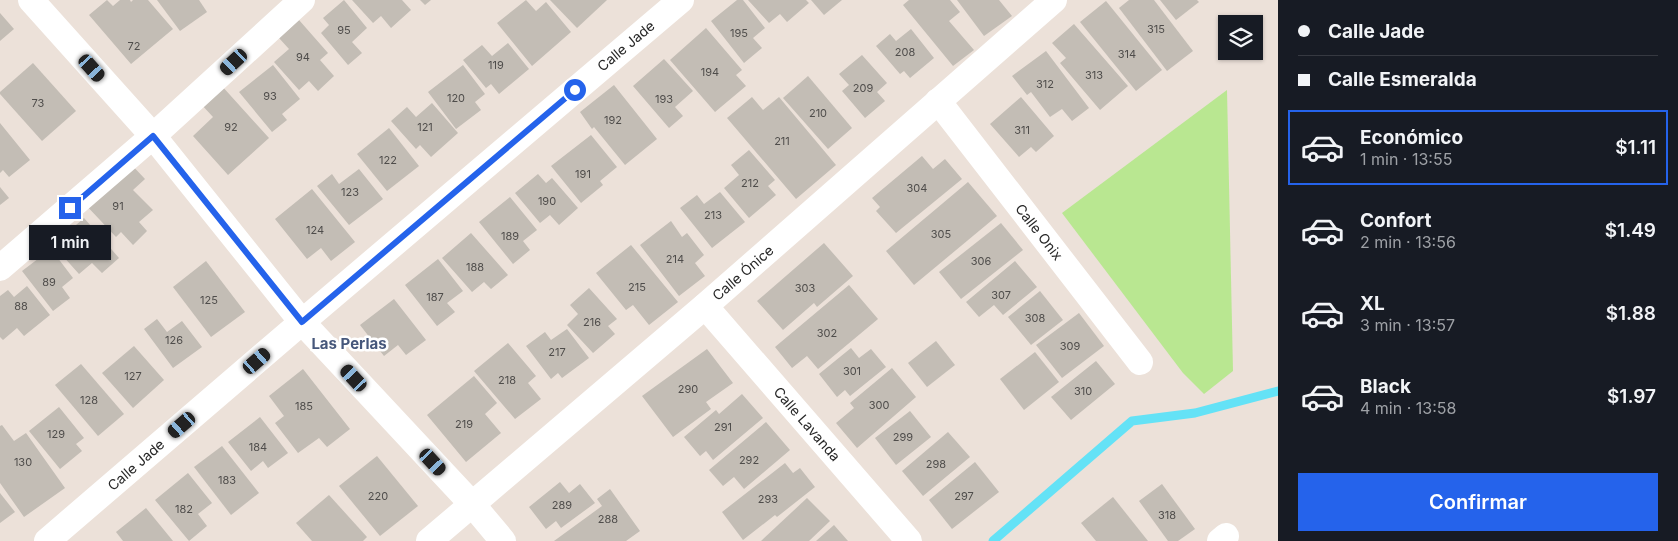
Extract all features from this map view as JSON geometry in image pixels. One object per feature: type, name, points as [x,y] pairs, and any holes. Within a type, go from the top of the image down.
[{"type":"street","points":[[31,0],[153,136],[302,322],[472,504],[503,541]]},
{"type":"street","points":[[0,268],[153,136],[302,0]]},
{"type":"street","name":"Calle Jade","points":[[47,541],[681,0]]},
{"type":"street","name":"Calle Ónice","points":[[429,541],[705,306],[1054,0]]},
{"type":"street","name":"Calle Onix","points":[[938,101],[1140,362]]},
{"type":"street","name":"Calle Lavanda","points":[[705,306],[909,541]]},
{"type":"green space","points":[[1227,90],[1233,371],[1204,394],[1183,373],[1062,213]]},
{"type":"building","points":[[107,0],[113,6],[120,0],[130,0],[131,2],[133,0],[148,0],[173,29],[131,64],[89,15]]},
{"type":"building","points":[[157,0],[199,0],[207,12],[180,31]]},
{"type":"building","points":[[344,0],[367,28],[352,42],[362,53],[348,65],[321,33],[329,25],[323,18]]},
{"type":"building","points":[[352,0],[402,0],[411,10],[391,28],[381,16],[373,23]]},
{"type":"building","points":[[420,0],[431,0],[425,5]]},
{"type":"building","points":[[526,0],[536,11],[546,2],[571,32],[532,66],[497,23]]},
{"type":"building","points":[[550,0],[607,0],[577,28]]},
{"type":"building","points":[[737,0],[743,0],[765,28],[753,38],[762,48],[744,63],[711,21]]},
{"type":"building","points":[[748,0],[806,0],[809,3],[787,22],[780,14],[769,23]]},
{"type":"building","points":[[811,0],[842,0],[824,15]]},
{"type":"building","points":[[909,0],[950,0],[960,12],[949,21],[974,50],[953,66],[903,5]]},
{"type":"building","points":[[957,0],[999,0],[1012,16],[984,36]]},
{"type":"building","points":[[1129,0],[1154,0],[1193,51],[1167,71],[1119,8]]},
{"type":"building","points":[[1160,0],[1197,0],[1199,2],[1176,20]]},
{"type":"building","points":[[1106,1],[1162,70],[1136,91],[1080,22]]},
{"type":"building","points":[[0,13],[14,29],[0,41]]},
{"type":"building","points":[[299,20],[328,53],[320,60],[334,76],[318,91],[309,81],[299,90],[274,62],[289,49],[279,38]]},
{"type":"building","points":[[1074,24],[1128,86],[1100,110],[1060,63],[1066,58],[1052,43]]},
{"type":"building","points":[[706,28],[742,70],[736,75],[746,86],[715,112],[670,60]]},
{"type":"building","points":[[911,29],[934,58],[910,78],[904,71],[900,74],[876,46],[890,34],[896,41]]},
{"type":"building","points":[[508,43],[529,69],[499,94],[491,84],[486,88],[463,60],[482,45],[492,56]]},
{"type":"building","points":[[1046,51],[1089,108],[1072,121],[1062,109],[1050,117],[1031,92],[1027,95],[1012,76]]},
{"type":"building","points":[[862,55],[887,83],[877,92],[885,101],[865,118],[842,91],[849,85],[839,74]]},
{"type":"building","points":[[664,59],[693,91],[675,107],[683,116],[669,128],[633,86]]},
{"type":"building","points":[[33,63],[76,111],[42,141],[0,94]]},
{"type":"building","points":[[273,65],[300,99],[282,114],[287,120],[272,132],[239,92]]},
{"type":"building","points":[[463,65],[485,94],[475,102],[481,110],[456,129],[428,92]]},
{"type":"building","points":[[808,76],[852,128],[828,149],[783,98]]},
{"type":"building","points":[[221,85],[269,138],[228,175],[193,136],[213,117],[200,103]]},
{"type":"building","points":[[614,85],[657,139],[625,165],[594,127],[592,129],[580,112]]},
{"type":"building","points":[[752,97],[763,110],[779,97],[836,165],[796,199],[727,118]]},
{"type":"building","points":[[1021,97],[1054,136],[1036,152],[1031,147],[1019,157],[990,124]]},
{"type":"building","points":[[432,103],[458,133],[431,157],[420,145],[416,149],[391,121],[407,107],[416,117]]},
{"type":"building","points":[[0,123],[30,160],[9,177],[3,170],[0,173]]},
{"type":"building","points":[[389,128],[419,166],[387,191],[357,154]]},
{"type":"building","points":[[591,135],[617,167],[600,181],[603,185],[581,203],[551,166]]},
{"type":"building","points":[[749,150],[775,180],[768,186],[776,195],[749,218],[724,188],[739,175],[731,165]]},
{"type":"building","points":[[922,156],[933,169],[945,159],[962,179],[896,233],[876,211],[880,207],[872,198]]},
{"type":"building","points":[[128,161],[145,179],[133,190],[153,210],[139,222],[147,231],[133,245],[121,232],[116,237],[83,202]]},
{"type":"building","points":[[359,169],[383,199],[349,225],[317,186],[332,174],[339,184]]},
{"type":"building","points":[[538,174],[546,183],[552,178],[578,208],[559,225],[550,215],[540,223],[515,193]]},
{"type":"building","points":[[968,182],[997,216],[914,285],[886,251]]},
{"type":"building","points":[[0,187],[9,198],[0,205]]},
{"type":"building","points":[[312,189],[355,242],[331,261],[321,248],[307,259],[275,219]]},
{"type":"building","points":[[720,192],[745,222],[712,248],[680,208],[697,195],[704,204]]},
{"type":"building","points":[[510,197],[537,230],[523,241],[530,250],[513,264],[479,222]]},
{"type":"building","points":[[84,218],[119,258],[102,273],[92,263],[79,274],[53,245]]},
{"type":"building","points":[[671,221],[682,237],[687,233],[704,255],[695,263],[705,276],[679,296],[640,245]]},
{"type":"building","points":[[1001,223],[1023,250],[961,299],[939,272]]},
{"type":"building","points":[[471,233],[508,275],[491,289],[484,282],[472,292],[442,258]]},
{"type":"building","points":[[824,243],[853,276],[817,307],[814,303],[783,330],[757,301]]},
{"type":"building","points":[[631,245],[678,302],[649,325],[633,305],[626,310],[596,273]]},
{"type":"building","points":[[51,249],[73,278],[62,287],[70,298],[53,311],[22,271]]},
{"type":"building","points":[[438,259],[463,291],[447,303],[455,312],[437,326],[405,285]]},
{"type":"building","points":[[206,261],[245,312],[211,337],[173,287]]},
{"type":"building","points":[[1015,261],[1037,287],[1003,315],[994,305],[979,317],[966,302]]},
{"type":"building","points":[[849,285],[878,319],[818,369],[807,356],[792,368],[775,347]]},
{"type":"building","points":[[27,286],[50,315],[24,336],[17,328],[3,340],[0,337],[0,296],[8,290],[14,297]]},
{"type":"building","points":[[589,288],[617,319],[608,326],[615,334],[593,353],[567,325],[578,314],[570,305]]},
{"type":"building","points":[[1040,291],[1063,320],[1031,345],[1008,317]]},
{"type":"building","points":[[394,299],[426,340],[406,355],[398,345],[384,356],[360,325]]},
{"type":"building","points":[[1079,313],[1104,346],[1062,378],[1036,345]]},
{"type":"building","points":[[157,319],[167,332],[182,321],[202,347],[173,368],[144,329]]},
{"type":"building","points":[[567,329],[589,358],[562,378],[558,373],[551,379],[526,346],[545,332],[551,340]]},
{"type":"building","points":[[936,341],[955,365],[927,387],[908,363]]},
{"type":"building","points":[[508,343],[536,376],[528,383],[541,399],[515,419],[474,371]]},
{"type":"building","points":[[134,346],[164,380],[133,408],[102,373]]},
{"type":"building","points":[[851,348],[859,358],[871,349],[886,367],[850,396],[845,390],[837,397],[819,374]]},
{"type":"building","points":[[707,349],[733,383],[706,402],[711,409],[673,437],[642,396]]},
{"type":"building","points":[[1035,352],[1059,382],[1024,410],[1000,379]]},
{"type":"building","points":[[1096,361],[1115,384],[1071,420],[1051,397]]},
{"type":"building","points":[[81,364],[124,414],[98,436],[55,385]]},
{"type":"building","points":[[892,368],[916,397],[857,448],[836,423],[854,408],[850,403]]},
{"type":"building","points":[[303,369],[350,429],[327,447],[319,438],[298,453],[275,423],[284,416],[269,396]]},
{"type":"building","points":[[474,376],[497,403],[485,414],[501,433],[466,462],[427,415]]},
{"type":"building","points":[[742,394],[763,418],[713,460],[706,451],[700,456],[684,437],[716,410],[719,414]]},
{"type":"building","points":[[59,407],[84,438],[76,444],[82,451],[60,469],[29,431]]},
{"type":"building","points":[[910,411],[931,437],[896,465],[875,438]]},
{"type":"building","points":[[260,417],[288,453],[268,468],[263,461],[251,471],[228,442]]},
{"type":"building","points":[[766,422],[790,450],[744,489],[734,477],[723,486],[709,470]]},
{"type":"building","points":[[2,425],[14,441],[26,433],[65,488],[24,517],[0,483],[0,426]]},
{"type":"building","points":[[948,432],[970,457],[923,496],[902,471]]},
{"type":"building","points":[[222,446],[259,493],[231,515],[194,467]]},
{"type":"building","points":[[377,456],[418,506],[380,536],[339,486]]},
{"type":"building","points":[[975,462],[999,492],[952,529],[929,500]]},
{"type":"building","points":[[785,463],[793,473],[800,468],[815,487],[777,517],[775,515],[743,540],[722,512]]},
{"type":"building","points":[[188,473],[212,503],[198,514],[207,526],[189,541],[155,500]]},
{"type":"building","points":[[560,482],[569,493],[580,484],[595,503],[561,528],[556,521],[546,529],[529,507]]},
{"type":"building","points":[[1162,484],[1195,529],[1178,541],[1168,541],[1139,501]]},
{"type":"building","points":[[610,489],[640,531],[626,541],[554,541],[602,506],[597,499]]},
{"type":"building","points":[[0,493],[15,512],[0,523]]},
{"type":"building","points":[[329,495],[367,537],[363,541],[312,541],[296,523]]},
{"type":"building","points":[[1113,497],[1148,541],[1096,541],[1081,523]]},
{"type":"building","points":[[807,498],[830,521],[809,541],[761,541]]},
{"type":"building","points":[[146,508],[173,541],[123,541],[116,532]]},
{"type":"building","points":[[834,525],[848,541],[816,541]]},
{"type":"waterway","points":[[993,541],[1132,421],[1195,413],[1278,391]]},
{"type":"district","name":"Las Perlas","points":[[349,344]]},
{"type":"route","points":[[70,208],[153,136],[302,322],[575,90]]}]
